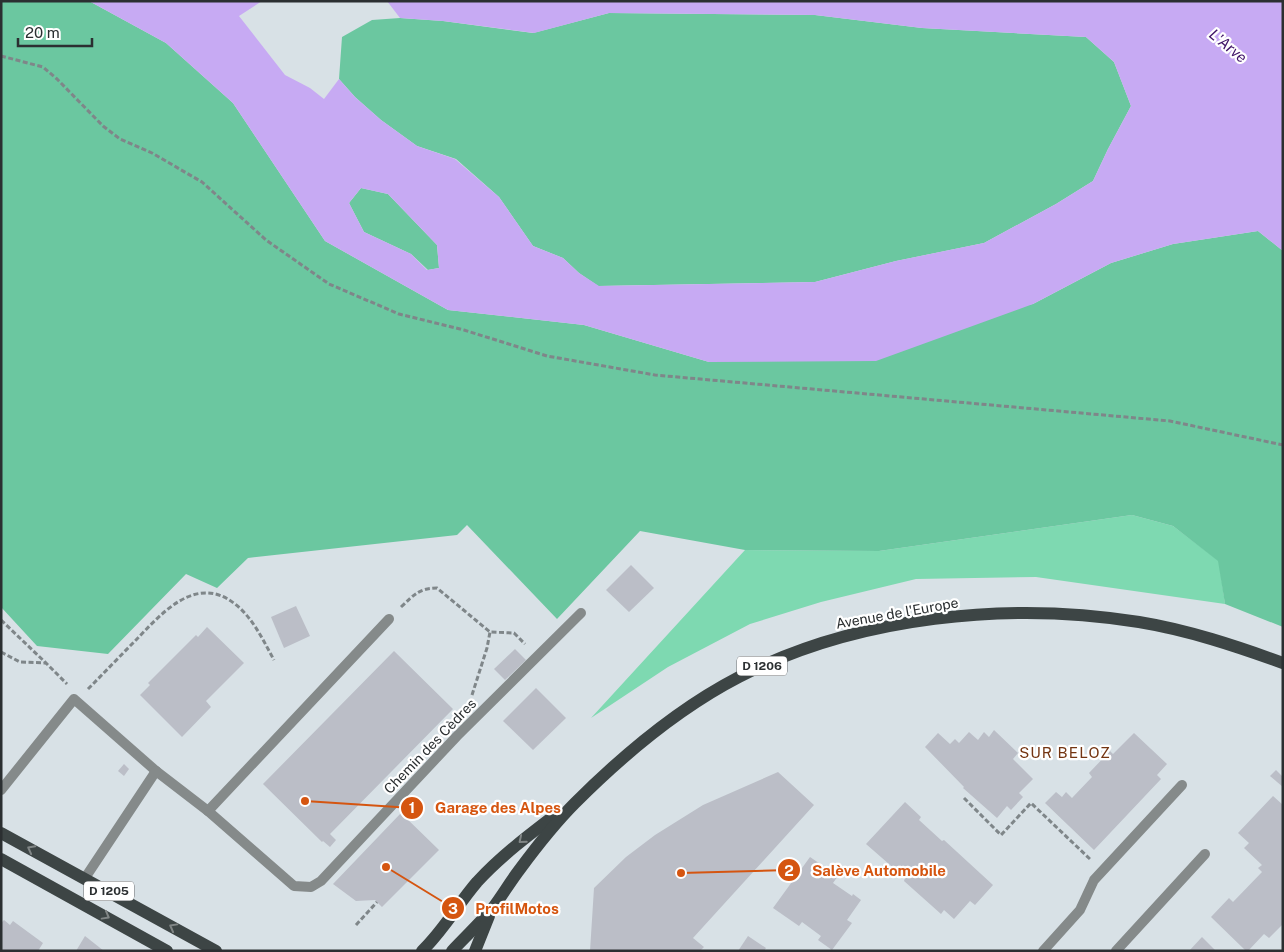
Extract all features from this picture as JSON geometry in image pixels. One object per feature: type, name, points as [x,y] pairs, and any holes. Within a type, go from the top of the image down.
[{"type":"main road","name":"Avenue de l'Europe","points":[[452,951],[492,909],[554,826],[576,802],[636,748],[695,703],[739,677],[787,656],[834,639],[897,625],[976,615],[1031,613],[1088,615],[1141,622],[1174,629],[1237,646],[1283,663]]},
{"type":"main road","points":[[422,951],[438,935],[476,884],[494,866],[526,837],[602,778]]},
{"type":"main road","name":"D 1205","points":[[1,833],[216,951]]},
{"type":"main road","name":"D 1205","points":[[1,859],[165,950]]},
{"type":"main road","name":"Avenue de l'Europe","points":[[475,951],[492,909]]},
{"type":"street","name":"Chemin des Cèdres","points":[[74,699],[156,771],[208,811],[294,886],[311,887],[321,881],[457,736],[581,613]]},
{"type":"street","points":[[208,811],[389,619]]},
{"type":"street","points":[[1,790],[74,699]]},
{"type":"street","points":[[85,878],[156,771]]},
{"type":"street","points":[[1043,951],[1080,910],[1094,880],[1182,786]]},
{"type":"street","points":[[1116,951],[1205,854]]},
{"type":"path","points":[[1,56],[44,67],[103,126],[120,139],[152,153],[202,182],[266,240],[330,284],[399,314],[464,330],[547,356],[655,375],[1170,421],[1283,446]]},
{"type":"path","points":[[389,619],[417,592],[426,588],[437,588],[490,632],[514,633],[538,657]]},
{"type":"path","points":[[1,620],[70,688],[74,699],[88,688],[162,613],[184,598],[202,594],[217,595],[234,604],[253,624],[274,660]]},
{"type":"path","points":[[470,699],[488,648],[490,632]]},
{"type":"path","points":[[1,652],[20,662],[46,663]]},
{"type":"path","points":[[964,798],[1001,835],[1031,803],[1102,871]]},
{"type":"path","points":[[356,925],[377,902]]},
{"type":"green space","points":[[1,1],[89,1],[166,43],[233,103],[325,241],[448,310],[584,325],[709,362],[1033,304],[1111,263],[1173,244],[1258,231],[1283,251],[1283,627],[1225,604],[1218,561],[1173,526],[1132,515],[879,551],[745,550],[640,531],[557,619],[467,525],[457,535],[248,558],[217,588],[186,574],[108,654],[37,646],[1,607]]},
{"type":"green space","points":[[609,13],[815,15],[922,28],[1086,37],[1114,62],[1131,106],[1093,181],[1056,204],[984,243],[896,261],[815,282],[598,286],[579,273],[563,258],[533,246],[499,197],[456,159],[417,146],[381,120],[355,97],[339,79],[342,37],[372,20],[400,18],[443,21],[533,33]]},
{"type":"green space","points":[[361,188],[388,194],[437,245],[439,268],[428,270],[411,254],[364,232],[349,203]]},
{"type":"green space","points":[[1132,515],[1173,526],[1219,561],[1225,604],[1036,577],[916,579],[821,602],[750,624],[668,667],[591,718],[745,550],[879,551]]},
{"type":"water","name":"L'Arve","points":[[89,1],[262,1],[239,16],[285,75],[310,88],[324,99],[339,79],[355,97],[381,120],[417,146],[455,159],[499,197],[533,246],[563,258],[579,273],[599,286],[815,282],[896,261],[984,243],[1056,204],[1093,181],[1131,106],[1114,62],[1086,37],[922,28],[815,15],[609,13],[534,33],[443,21],[400,18],[387,1],[1283,1],[1283,251],[1258,231],[1173,244],[1111,263],[1033,304],[876,361],[709,362],[584,325],[448,310],[325,241],[233,103],[166,43]],"holes":[[[361,188],[388,194],[437,245],[439,268],[427,270],[411,254],[364,232],[349,203]]]},
{"type":"building","points":[[631,565],[654,588],[629,612],[606,590]]},
{"type":"building","points":[[296,606],[310,636],[284,648],[271,617]]},
{"type":"building","points":[[207,627],[244,663],[206,701],[211,707],[182,737],[140,695],[150,685],[148,683],[196,635],[198,637]]},
{"type":"building","points":[[515,649],[526,660],[505,680],[494,669]]},
{"type":"building","points":[[394,651],[453,709],[330,834],[336,840],[330,847],[322,842],[263,784]]},
{"type":"building","points":[[536,688],[566,718],[533,750],[503,721]]},
{"type":"building","points":[[994,730],[1018,753],[1013,759],[1033,779],[1019,793],[1023,797],[1011,810],[1007,806],[997,818],[963,788],[925,747],[938,733],[950,744],[955,739],[959,743],[969,732],[978,740],[984,732],[989,737]]},
{"type":"building","points":[[1134,733],[1167,764],[1157,775],[1161,779],[1094,850],[1045,803],[1056,792],[1062,797],[1066,792],[1072,798],[1092,777],[1089,773],[1110,751],[1113,754]]},
{"type":"building","points":[[124,764],[129,769],[124,776],[118,771]]},
{"type":"building","points":[[1276,770],[1283,777],[1283,787],[1270,776]]},
{"type":"building","points":[[778,772],[814,805],[693,938],[704,947],[700,951],[590,951],[594,888],[626,857],[655,835],[703,805]]},
{"type":"building","points":[[1273,796],[1283,805],[1283,924],[1269,938],[1264,934],[1246,951],[1211,917],[1229,898],[1233,902],[1262,872],[1258,868],[1262,865],[1244,848],[1249,843],[1238,833]]},
{"type":"building","points":[[905,802],[921,817],[919,820],[993,885],[975,905],[970,901],[954,919],[944,910],[941,914],[904,881],[905,878],[866,844]]},
{"type":"building","points":[[401,813],[439,850],[382,907],[375,900],[356,901],[333,884]]},
{"type":"building","points":[[810,857],[838,876],[833,883],[861,900],[847,920],[852,923],[832,950],[818,940],[821,936],[802,922],[799,926],[773,908]]},
{"type":"building","points":[[4,920],[10,925],[13,921],[43,943],[38,951],[2,951],[1,923]]},
{"type":"building","points":[[85,936],[104,951],[76,951]]},
{"type":"building","points":[[748,936],[766,948],[764,951],[738,951]]},
{"type":"building","points":[[1202,937],[1216,951],[1189,951]]},
{"type":"place","name":"Garage des Alpes","points":[[305,801]]},
{"type":"place","name":"ProfilMotos","points":[[386,867]]},
{"type":"place","name":"Salève Automobile","points":[[681,873]]},
{"type":"district","name":"SUR BELOZ","points":[[1065,753]]}]
